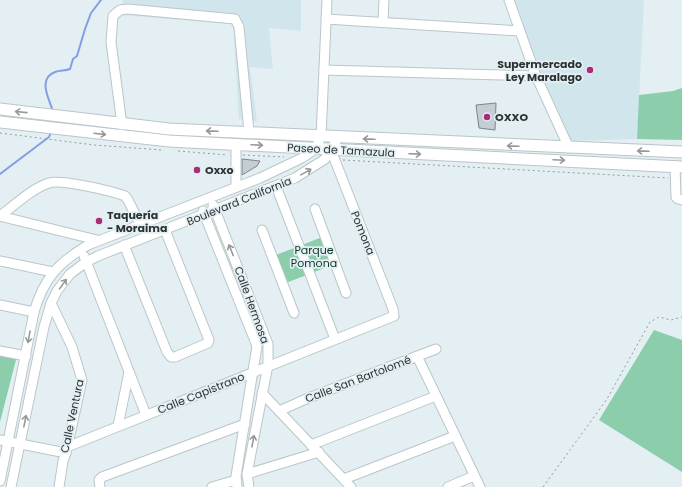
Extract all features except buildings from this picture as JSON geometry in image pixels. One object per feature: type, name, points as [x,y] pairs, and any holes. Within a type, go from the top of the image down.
[{"type":"main road","name":"Paseo de Tamazula","points":[[0,109],[169,129],[248,132],[338,138],[682,152]]},
{"type":"main road","name":"Paseo de Tamazula","points":[[0,122],[169,141],[330,150],[680,165]]},
{"type":"main road","points":[[534,146],[534,159]]},
{"type":"street","points":[[315,149],[321,137],[327,0]]},
{"type":"street","points":[[383,22],[384,0]]},
{"type":"street","points":[[510,0],[536,76],[569,148]]},
{"type":"street","points":[[122,124],[111,42],[113,16],[120,10],[128,9],[235,19],[239,27],[248,132]]},
{"type":"street","points":[[326,19],[520,30]]},
{"type":"street","points":[[324,70],[536,76]]},
{"type":"street","name":"Boulevard California","points":[[11,487],[44,327],[52,303],[63,282],[70,274],[86,262],[124,245],[205,215],[313,169],[325,159],[338,138]]},
{"type":"street","points":[[236,144],[236,188]]},
{"type":"street","name":"Boulevard California","points":[[0,481],[4,441],[26,356],[34,312],[43,287],[53,272],[81,250],[98,240],[200,203],[236,188],[302,158],[315,149]]},
{"type":"street","name":"Pomona","points":[[330,150],[393,310],[394,316]]},
{"type":"street","points":[[680,165],[676,197],[678,200],[682,200]]},
{"type":"street","points":[[0,216],[40,187],[54,182],[62,182],[125,196],[132,206],[140,224]]},
{"type":"street","points":[[276,186],[335,339]]},
{"type":"street","name":"Calle Hermosa","points":[[210,198],[268,344],[268,365],[247,474],[249,487]]},
{"type":"street","name":"Calle Hermosa","points":[[200,203],[254,338],[256,355],[236,483]]},
{"type":"street","points":[[315,209],[346,293]]},
{"type":"street","points":[[0,216],[98,240]]},
{"type":"street","points":[[124,245],[168,354],[175,357],[209,342],[166,230]]},
{"type":"street","points":[[262,230],[294,313]]},
{"type":"street","points":[[81,250],[146,415]]},
{"type":"street","points":[[0,261],[53,272]]},
{"type":"street","name":"Calle Ventura","points":[[52,303],[72,347],[82,380],[67,450],[63,461],[59,487]]},
{"type":"street","points":[[0,305],[34,312]]},
{"type":"street","name":"Calle Capistrano","points":[[67,450],[118,426],[394,316]]},
{"type":"street","name":"Calle San Bartolomé","points":[[279,411],[436,349]]},
{"type":"street","points":[[0,351],[26,356]]},
{"type":"street","points":[[417,356],[454,436],[480,487]]},
{"type":"street","points":[[118,426],[129,372]]},
{"type":"street","points":[[262,393],[351,487]]},
{"type":"street","points":[[312,445],[436,396]]},
{"type":"street","points":[[100,487],[99,480],[102,477],[245,424]]},
{"type":"street","points":[[344,479],[454,436]]},
{"type":"street","points":[[4,441],[67,450]]},
{"type":"street","points":[[247,474],[319,452]]},
{"type":"street","points":[[448,487],[474,476]]},
{"type":"street","points":[[212,487],[236,483]]},
{"type":"path","points":[[543,487],[607,399],[634,347],[650,322],[659,317],[671,320],[682,317]]},
{"type":"shaded area","points":[[123,0],[301,0],[301,31],[269,28],[273,69],[250,67],[257,122],[239,119],[233,24],[121,15]]},
{"type":"shaded area","name":"Supermercado Ley Maralago","points":[[513,0],[644,0],[637,139],[566,141]]},
{"type":"green space","points":[[682,88],[682,140],[637,139],[639,95],[673,91]]},
{"type":"green space","name":"Parque Pomona","points":[[325,236],[335,264],[286,283],[276,255]]},
{"type":"green space","points":[[654,330],[682,340],[682,472],[599,420]]},
{"type":"green space","points":[[0,348],[18,352],[0,422]]},
{"type":"waterway","points":[[53,112],[46,91],[46,80],[49,75],[55,72],[70,69],[73,59],[77,56],[91,13],[101,0]]},
{"type":"waterway","points":[[0,174],[49,137],[51,132]]},
{"type":"place","name":"Supermercado Ley Maralago","points":[[590,70]]},
{"type":"place","name":"OXXO","points":[[487,117]]},
{"type":"place","name":"Oxxo","points":[[197,170]]},
{"type":"place","name":"Taquería - Moraima","points":[[99,221]]}]
